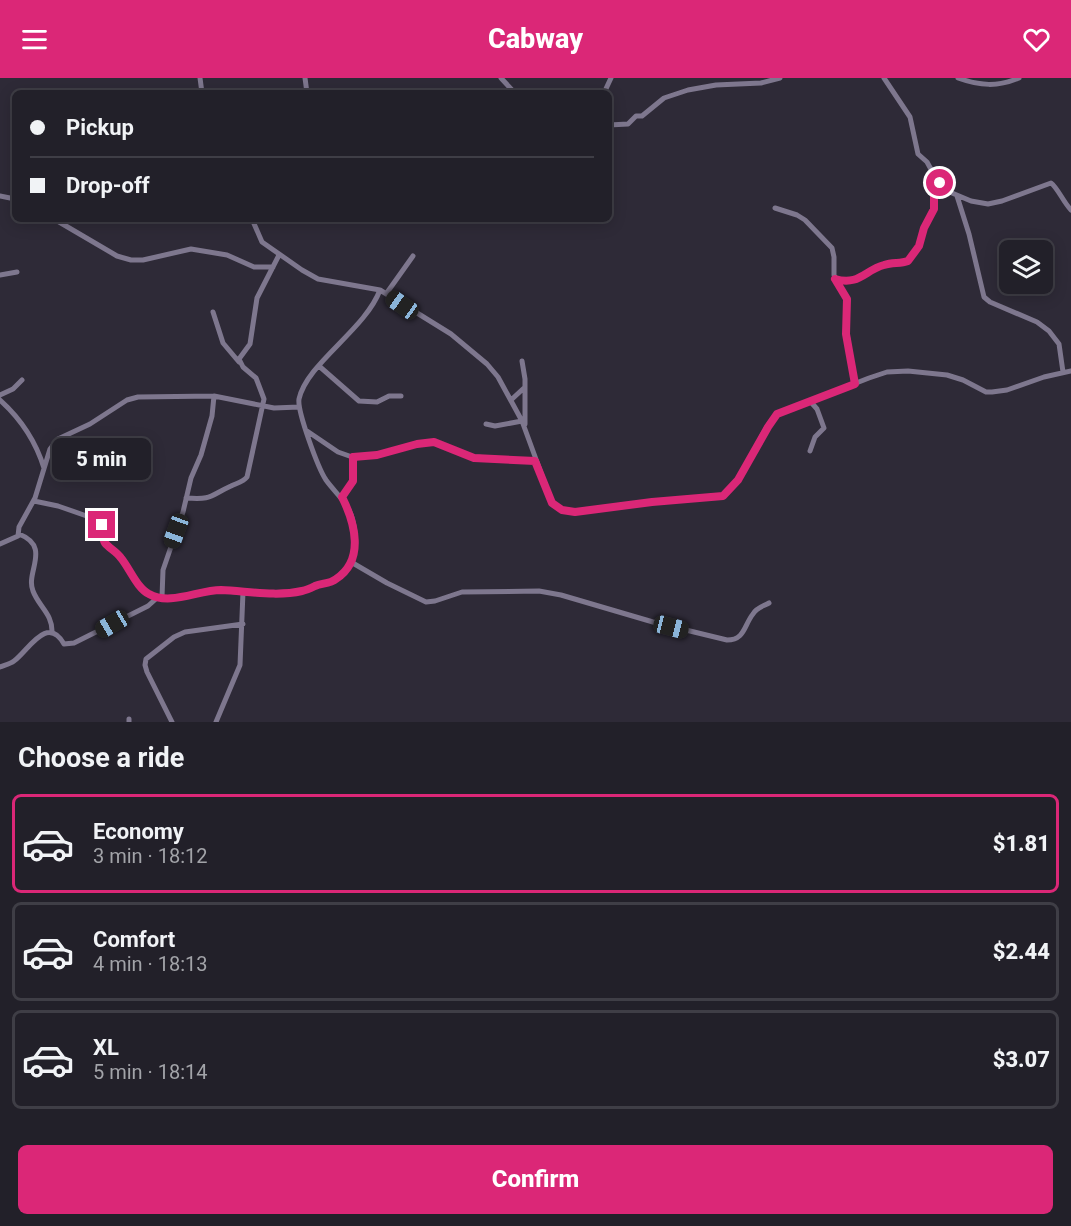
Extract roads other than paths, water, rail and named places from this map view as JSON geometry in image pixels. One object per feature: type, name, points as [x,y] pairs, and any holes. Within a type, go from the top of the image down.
[{"type":"street","points":[[501,78],[512,90]]},
{"type":"street","points":[[612,125],[628,123],[636,116],[642,116],[664,98],[688,90],[716,85],[761,83],[780,78]]},
{"type":"street","points":[[885,78],[910,117],[916,150],[927,162],[940,183],[957,196],[979,202],[996,203],[1052,183],[1071,210]]},
{"type":"street","points":[[958,78],[986,86],[998,85],[1019,78]]},
{"type":"street","points":[[835,279],[856,280],[879,267],[908,261],[919,246],[924,228],[934,209],[934,197],[940,183]]},
{"type":"street","points":[[957,196],[984,297],[990,302],[1044,326],[1059,344],[1063,372]]},
{"type":"street","points":[[775,208],[797,215],[829,243],[834,257],[835,279],[847,299],[846,334],[855,384]]},
{"type":"street","points":[[59,222],[117,256],[131,260],[143,260],[191,249],[227,255],[253,267],[273,267]]},
{"type":"street","points":[[253,222],[262,242],[318,279],[383,292],[419,316],[434,323],[478,355],[498,377],[522,421],[552,503],[569,511],[589,512],[652,502],[718,498],[726,494],[738,480],[777,414],[887,372],[936,373],[956,377],[992,392],[1007,390],[1033,380],[1071,371]]},
{"type":"street","points":[[239,362],[250,344],[255,303],[279,255]]},
{"type":"street","points":[[34,501],[58,506],[101,522],[105,542],[119,556],[143,590],[160,597],[220,590],[301,592],[337,579],[351,562],[355,538],[353,520],[342,497],[327,482],[318,466],[299,407],[302,389],[413,256]]},
{"type":"street","points":[[0,276],[17,272]]},
{"type":"street","points":[[186,498],[208,499],[246,479],[264,399],[256,378],[243,367],[224,343],[213,312]]},
{"type":"street","points":[[522,361],[525,429]]},
{"type":"street","points":[[319,366],[359,401],[377,402],[389,396],[401,396]]},
{"type":"street","points":[[22,380],[0,398],[31,437],[45,469]]},
{"type":"street","points":[[511,400],[524,388]]},
{"type":"street","points":[[19,534],[19,527],[34,501],[54,442],[90,424],[127,400],[144,396],[214,396],[278,409],[299,407]]},
{"type":"street","points":[[0,667],[13,662],[39,636],[52,633],[66,645],[82,641],[148,606],[160,597],[163,570],[183,512],[191,478],[201,455],[212,416],[214,396]]},
{"type":"street","points":[[810,401],[817,409],[824,428],[815,437],[810,451]]},
{"type":"street","points":[[486,424],[495,426],[522,421]]},
{"type":"street","points":[[307,431],[338,452],[353,457],[377,455],[417,444],[434,442],[474,458],[535,461]]},
{"type":"street","points":[[342,497],[353,481],[353,457]]},
{"type":"street","points":[[0,543],[19,534]]},
{"type":"street","points":[[19,534],[30,540],[36,554],[32,589],[51,619],[52,633]]},
{"type":"street","points":[[351,562],[426,602],[462,592],[539,591],[727,640],[738,638],[752,614],[769,603]]},
{"type":"street","points":[[216,722],[240,665],[243,592]]},
{"type":"street","points":[[172,722],[147,672],[146,658],[174,637],[186,632],[243,624]]}]
